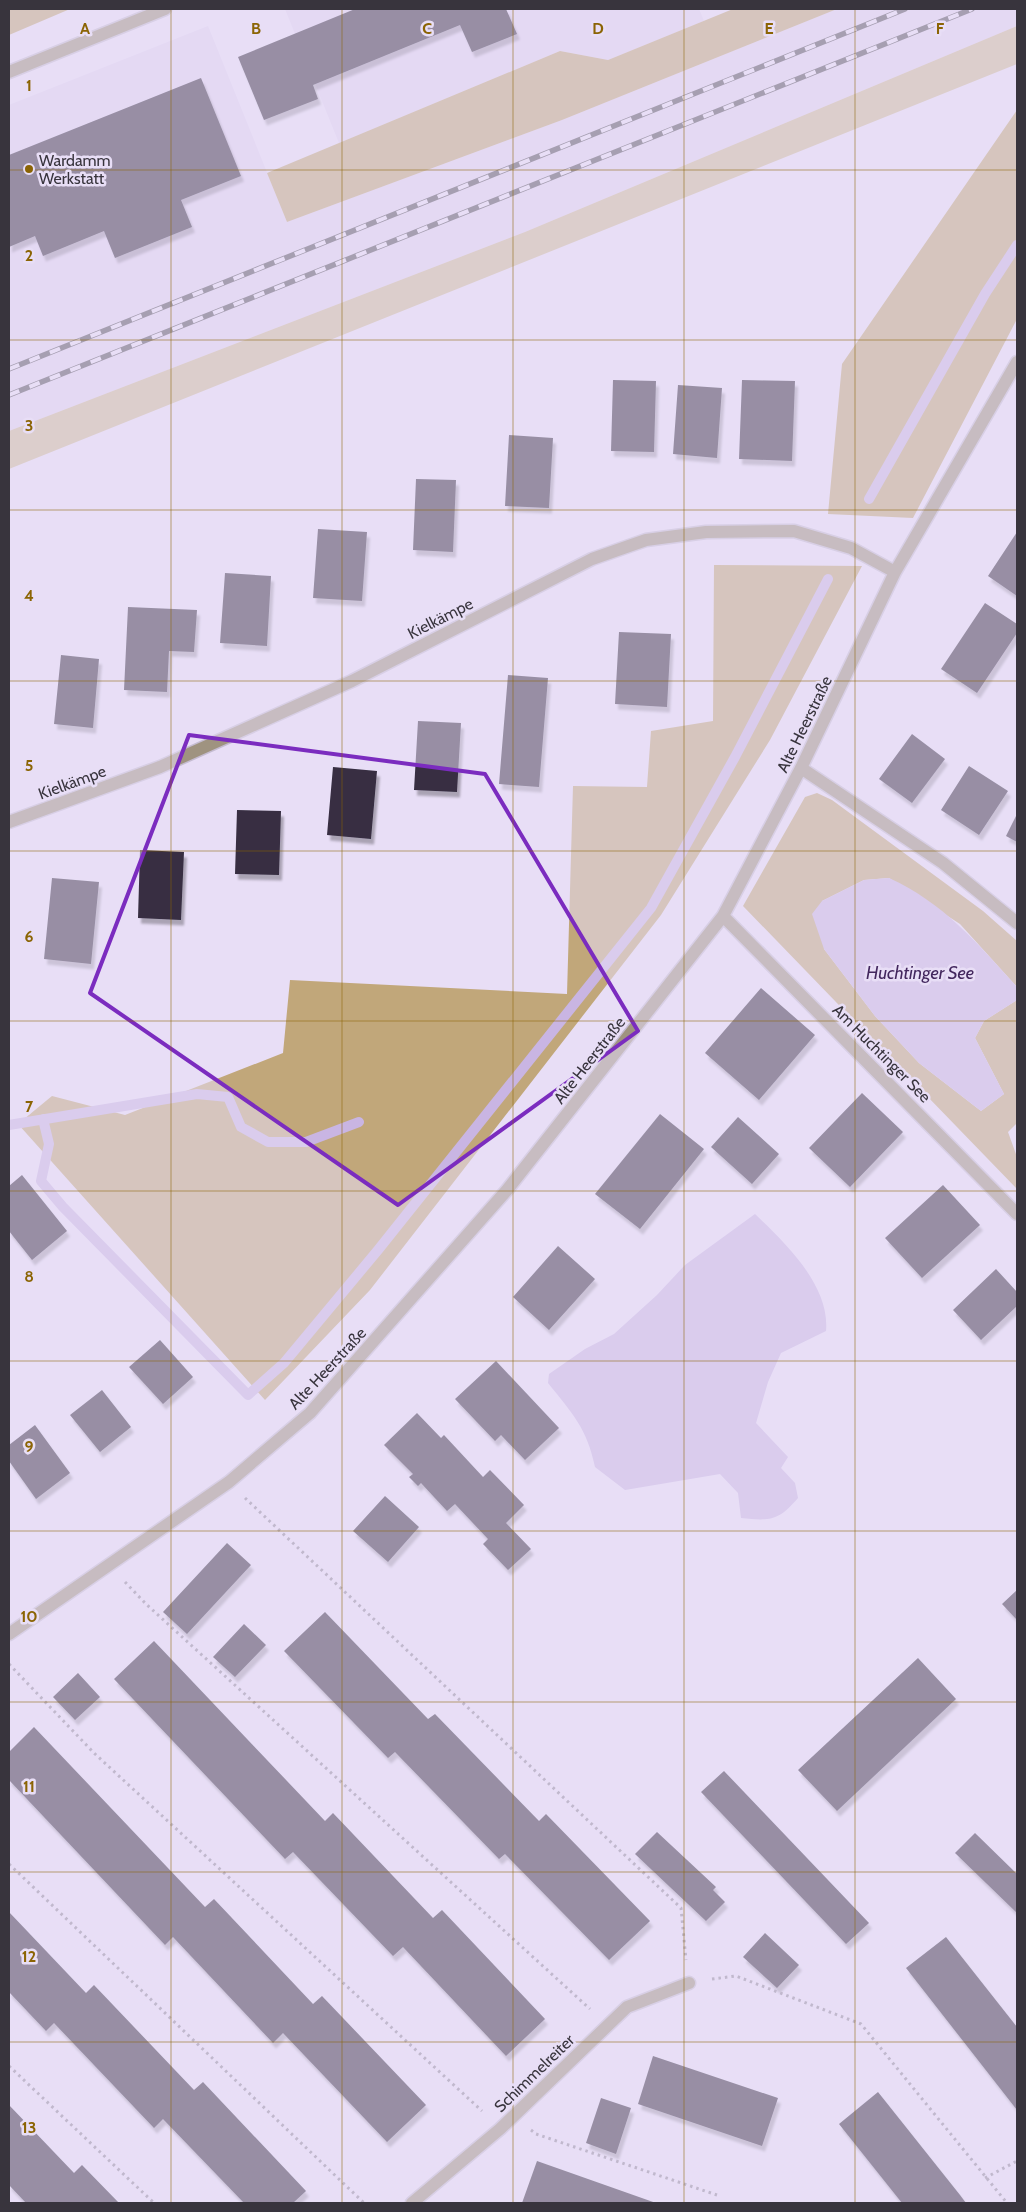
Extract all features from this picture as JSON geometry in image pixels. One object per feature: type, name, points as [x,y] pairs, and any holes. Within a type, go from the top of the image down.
[{"type":"street","points":[[9,72],[165,9]]},
{"type":"street","name":"Alte Heerstraße","points":[[9,1634],[228,1482],[310,1413],[507,1190],[723,916],[801,768],[895,572],[1017,362]]},
{"type":"street","name":"Kielkämpe","points":[[9,822],[186,755],[352,682],[592,559],[646,540],[706,532],[794,531],[851,548],[895,572]]},
{"type":"street","points":[[801,768],[943,863],[1017,923]]},
{"type":"street","name":"Am Huchtinger See","points":[[723,916],[1017,1214]]},
{"type":"street","name":"Schimmelreiter","points":[[412,2203],[500,2129],[627,2007],[688,1983]]},
{"type":"path","points":[[228,1482],[681,1908],[688,1983],[736,1976],[861,2024],[1006,2203]]},
{"type":"path","points":[[110,1565],[146,1604],[608,2026]]},
{"type":"path","points":[[9,1664],[94,1753],[472,2101],[500,2129]]},
{"type":"path","points":[[9,1864],[364,2203]]},
{"type":"path","points":[[9,2066],[154,2203]]},
{"type":"path","points":[[514,2116],[536,2134],[717,2195]]},
{"type":"path","points":[[985,2178],[1017,2161]]},
{"type":"highlighted area","points":[[189,735],[485,774],[638,1031],[398,1205],[90,993]]},
{"type":"shaded area","points":[[9,9],[70,9],[9,35]]},
{"type":"shaded area","points":[[285,9],[699,9],[704,21],[608,60],[560,51],[339,143]]},
{"type":"shaded area","points":[[733,9],[837,9],[562,120],[287,222],[267,173],[560,51],[608,60]]},
{"type":"shaded area","points":[[837,9],[1017,9],[1017,26],[525,232],[9,431],[9,105],[208,26],[287,222],[562,120]]},
{"type":"shaded area","points":[[1017,26],[1017,64],[9,469],[9,431],[525,232]]},
{"type":"shaded area","points":[[1017,110],[1017,319],[913,518],[828,514],[842,364]]},
{"type":"shaded area","points":[[714,565],[862,566],[770,740],[661,915],[370,1290],[265,1400],[18,1124],[52,1096],[125,1115],[283,1053],[290,980],[567,994],[573,786],[647,787],[651,731],[713,721]]},
{"type":"shaded area","points":[[817,793],[832,800],[983,911],[1017,941],[1017,987],[960,924],[889,878],[864,880],[822,901],[824,949],[875,1016],[919,1063],[981,1111],[1004,1094],[975,1038],[984,1021],[1017,1000],[1017,1123],[1008,1132],[1017,1157],[1017,1189],[743,906],[805,797]]},
{"type":"water","name":"Huchtinger See","points":[[889,878],[927,899],[959,925],[1017,987],[1017,1000],[984,1021],[975,1038],[1004,1094],[981,1111],[919,1063],[875,1016],[824,949],[812,914],[822,901],[864,880]]},
{"type":"water","points":[[755,1214],[792,1252],[813,1281],[821,1297],[826,1331],[781,1353],[768,1382],[756,1423],[788,1457],[781,1468],[795,1483],[798,1498],[785,1511],[773,1518],[767,1519],[741,1518],[738,1493],[720,1474],[625,1490],[595,1467],[588,1442],[578,1422],[548,1383],[549,1374],[585,1349],[614,1334],[657,1295],[685,1265]]},
{"type":"building","points":[[355,9],[506,9],[517,34],[472,52],[460,25],[313,85],[318,99],[264,120],[238,57]]},
{"type":"building","points":[[201,78],[241,176],[181,200],[192,227],[115,258],[104,231],[43,256],[35,236],[9,247],[9,155]]},
{"type":"building","points":[[613,380],[656,381],[654,452],[611,451]]},
{"type":"building","points":[[742,380],[795,381],[792,461],[739,459]]},
{"type":"building","points":[[678,385],[722,388],[717,458],[673,454]]},
{"type":"building","points":[[509,435],[553,438],[549,508],[505,506]]},
{"type":"building","points":[[416,479],[456,480],[453,552],[413,550]]},
{"type":"building","points":[[318,529],[367,532],[362,601],[313,598]]},
{"type":"building","points":[[1017,532],[1017,596],[988,576]]},
{"type":"building","points":[[225,573],[271,576],[267,646],[220,643]]},
{"type":"building","points":[[985,603],[1017,624],[1017,633],[977,693],[941,669]]},
{"type":"building","points":[[128,607],[197,610],[194,652],[169,651],[167,692],[124,690]]},
{"type":"building","points":[[619,632],[671,634],[667,707],[615,704]]},
{"type":"building","points":[[61,655],[99,659],[93,728],[54,724]]},
{"type":"building","points":[[508,675],[548,678],[539,787],[499,784]]},
{"type":"building","points":[[418,721],[461,723],[457,792],[414,790]]},
{"type":"building","points":[[912,734],[945,759],[912,803],[879,779]]},
{"type":"building","points":[[969,766],[1008,791],[979,835],[941,810]]},
{"type":"building","points":[[333,767],[377,771],[371,839],[327,835]]},
{"type":"building","points":[[237,810],[281,811],[279,875],[235,874]]},
{"type":"building","points":[[1017,814],[1017,842],[1006,836]]},
{"type":"building","points":[[140,850],[184,852],[181,920],[138,918]]},
{"type":"building","points":[[52,878],[99,882],[91,964],[44,959]]},
{"type":"building","points":[[761,988],[815,1035],[759,1100],[705,1053]]},
{"type":"building","points":[[862,1093],[903,1132],[850,1187],[809,1148]]},
{"type":"building","points":[[660,1114],[704,1149],[640,1229],[595,1194]]},
{"type":"building","points":[[738,1117],[779,1154],[752,1184],[711,1147]]},
{"type":"building","points":[[22,1175],[67,1231],[32,1260],[9,1231],[9,1186]]},
{"type":"building","points":[[943,1185],[980,1225],[922,1278],[885,1238]]},
{"type":"building","points":[[558,1246],[595,1279],[549,1330],[513,1297]]},
{"type":"building","points":[[996,1269],[1017,1292],[1017,1306],[981,1340],[953,1310]]},
{"type":"building","points":[[160,1340],[193,1377],[163,1404],[129,1367]]},
{"type":"building","points":[[496,1361],[559,1428],[525,1460],[501,1435],[495,1441],[455,1399]]},
{"type":"building","points":[[102,1390],[131,1427],[100,1452],[70,1415]]},
{"type":"building","points":[[417,1413],[441,1438],[444,1435],[483,1477],[490,1470],[524,1505],[506,1523],[531,1549],[508,1570],[483,1544],[488,1539],[455,1504],[447,1511],[421,1483],[418,1486],[409,1477],[413,1474],[384,1445]]},
{"type":"building","points":[[35,1425],[70,1473],[36,1499],[9,1461],[9,1445]]},
{"type":"building","points":[[385,1496],[419,1527],[388,1562],[353,1531]]},
{"type":"building","points":[[227,1543],[251,1565],[187,1634],[163,1612]]},
{"type":"building","points":[[1017,1590],[1017,1620],[1002,1604]]},
{"type":"building","points":[[325,1612],[428,1719],[435,1714],[539,1821],[546,1814],[650,1921],[609,1960],[505,1854],[499,1859],[395,1752],[388,1758],[284,1651]]},
{"type":"building","points":[[244,1624],[266,1645],[235,1677],[213,1657]]},
{"type":"building","points":[[154,1641],[325,1821],[333,1813],[433,1918],[442,1910],[545,2019],[506,2056],[403,1947],[393,1956],[293,1852],[285,1859],[114,1679]]},
{"type":"building","points":[[918,1658],[956,1699],[837,1811],[798,1770]]},
{"type":"building","points":[[78,1673],[100,1697],[75,1720],[53,1697]]},
{"type":"building","points":[[34,1727],[205,1907],[214,1899],[313,2004],[322,1996],[426,2105],[387,2142],[283,2033],[273,2043],[173,1937],[165,1945],[9,1780],[9,1752]]},
{"type":"building","points":[[724,1771],[869,1923],[846,1944],[701,1792]]},
{"type":"building","points":[[657,1832],[716,1887],[713,1890],[725,1902],[706,1921],[635,1854]]},
{"type":"building","points":[[975,1833],[1017,1874],[1017,1913],[955,1853]]},
{"type":"building","points":[[9,1912],[86,1993],[94,1985],[194,2090],[203,2082],[306,2191],[293,2203],[244,2203],[163,2119],[154,2128],[54,2023],[46,2031],[9,1992]]},
{"type":"building","points":[[765,1933],[799,1965],[777,1988],[743,1957]]},
{"type":"building","points":[[946,1937],[1017,2027],[1017,2110],[906,1968]]},
{"type":"building","points":[[653,2056],[778,2098],[762,2146],[638,2104]]},
{"type":"building","points":[[878,2092],[966,2203],[902,2203],[839,2124]]},
{"type":"building","points":[[601,2098],[631,2108],[616,2154],[586,2143]]},
{"type":"building","points":[[9,2105],[74,2173],[82,2165],[119,2203],[26,2203],[9,2185]]},
{"type":"building","points":[[537,2161],[656,2203],[522,2203]]},
{"type":"waterway","points":[[869,499],[985,294],[1017,245]]},
{"type":"waterway","points":[[43,1119],[49,1144],[41,1181],[63,1207],[248,1395],[284,1363],[378,1250],[651,908],[735,757],[828,579]]},
{"type":"waterway","points":[[9,1125],[197,1094],[228,1097],[241,1127],[268,1142],[306,1142],[359,1122]]},
{"type":"railway","points":[[9,369],[905,9]]},
{"type":"railway","points":[[9,395],[972,9]]},
{"type":"place","name":"Wardamm Werkstatt","points":[[29,169]]}]
